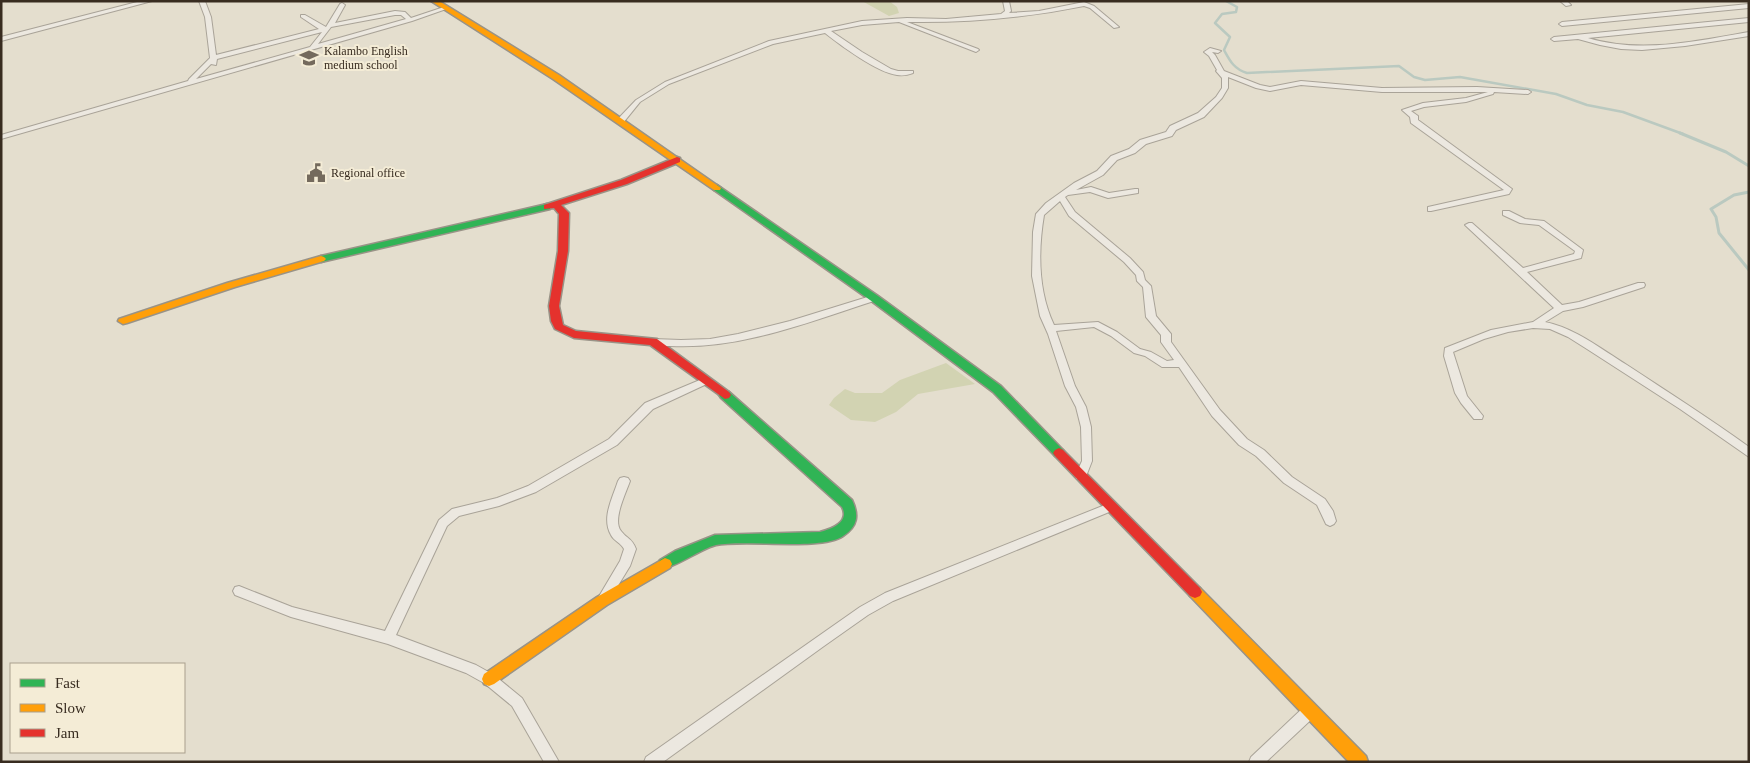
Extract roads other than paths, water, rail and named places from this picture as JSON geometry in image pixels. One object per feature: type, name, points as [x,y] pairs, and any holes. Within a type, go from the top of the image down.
[{"type":"street","points":[[1,40],[149,1]]},
{"type":"street","points":[[202,1],[208,16],[214,58],[214,75]]},
{"type":"street","points":[[434,1],[556,77],[677,160],[874,298],[997,389],[1360,762]]},
{"type":"street","points":[[1004,15],[1008,10],[1006,1]]},
{"type":"street","points":[[620,121],[638,102],[667,83],[759,46],[825,30],[862,23],[897,20],[946,21],[1038,13],[1085,4],[1116,27]]},
{"type":"street","points":[[313,47],[342,6]]},
{"type":"street","points":[[1562,24],[1749,6]]},
{"type":"street","points":[[1,137],[410,20],[446,8]]},
{"type":"street","points":[[186,84],[214,58],[327,28],[395,13],[403,13],[410,20]]},
{"type":"street","points":[[304,16],[327,28]]},
{"type":"street","points":[[897,20],[976,50]]},
{"type":"street","points":[[1554,38],[1749,20]]},
{"type":"street","points":[[825,30],[840,41],[890,70],[901,74],[911,72]]},
{"type":"street","points":[[1579,36],[1609,47],[1638,49],[1748,35]]},
{"type":"street","points":[[1081,476],[1087,461],[1086,427],[1081,407],[1070,386],[1041,302],[1036,276],[1037,232],[1043,210],[1077,185],[1100,173],[1114,158],[1144,142],[1169,134],[1173,128],[1201,115],[1225,88],[1225,78],[1207,52],[1210,50],[1218,51]]},
{"type":"street","points":[[1219,71],[1258,87],[1270,89],[1285,87],[1293,83],[1308,83],[1382,90],[1469,89],[1528,92]]},
{"type":"street","points":[[1431,209],[1506,192],[1508,189],[1414,121],[1414,116],[1406,110],[1423,105],[1466,100],[1497,91]]},
{"type":"street","points":[[123,321],[231,284],[312,262],[556,206],[624,182],[677,160]]},
{"type":"street","points":[[1064,195],[1091,189],[1108,196],[1135,191]]},
{"type":"street","points":[[1064,195],[1072,214],[1127,260],[1140,274],[1142,281],[1147,286],[1152,317],[1166,334],[1166,342],[1209,405],[1243,442],[1260,453],[1288,480],[1320,502],[1327,511],[1330,521]]},
{"type":"street","points":[[556,206],[561,208],[564,214],[562,258],[555,294],[556,321],[562,330],[574,334],[679,345],[729,339],[874,298]]},
{"type":"street","points":[[1506,213],[1523,221],[1541,223],[1579,250],[1578,256],[1521,271]]},
{"type":"street","points":[[1469,226],[1560,308]]},
{"type":"street","points":[[1478,416],[1460,394],[1448,350],[1463,342],[1536,324],[1560,308],[1580,305],[1641,286]]},
{"type":"street","points":[[1051,328],[1095,324],[1114,334],[1137,352],[1148,354],[1164,364],[1176,363],[1182,365]]},
{"type":"street","points":[[1536,324],[1556,328],[1591,347],[1700,416],[1749,452]]},
{"type":"street","points":[[489,679],[602,601],[704,543],[725,539],[820,537],[838,533],[850,520],[851,512],[847,504],[789,451],[707,380],[653,342]]},
{"type":"street","points":[[388,638],[443,523],[451,515],[499,502],[532,489],[613,442],[650,406],[707,380]]},
{"type":"street","points":[[1736,443],[1749,444]]},
{"type":"street","points":[[602,601],[626,562],[630,549],[626,540],[618,536],[612,522],[624,481]]},
{"type":"street","points":[[651,762],[864,611],[889,597],[1110,506]]},
{"type":"street","points":[[239,591],[291,612],[388,638],[471,670],[489,679],[517,702],[552,762]]},
{"type":"street","points":[[1256,762],[1310,711]]},
{"type":"waterway","points":[[1226,1],[1237,7],[1236,12],[1222,14],[1215,23],[1230,37],[1224,50],[1228,58],[1236,67],[1247,73],[1399,66],[1414,77],[1425,80],[1460,77],[1556,94],[1587,105],[1623,112],[1683,134]]},
{"type":"waterway","points":[[1680,133],[1726,152],[1749,166]]},
{"type":"waterway","points":[[1749,192],[1734,195],[1711,209],[1716,217],[1719,233],[1749,270]]},
{"type":"place","name":"Kalambo English medium school","points":[[309,58]]},
{"type":"place","name":"Regional office","points":[[316,173]]}]
